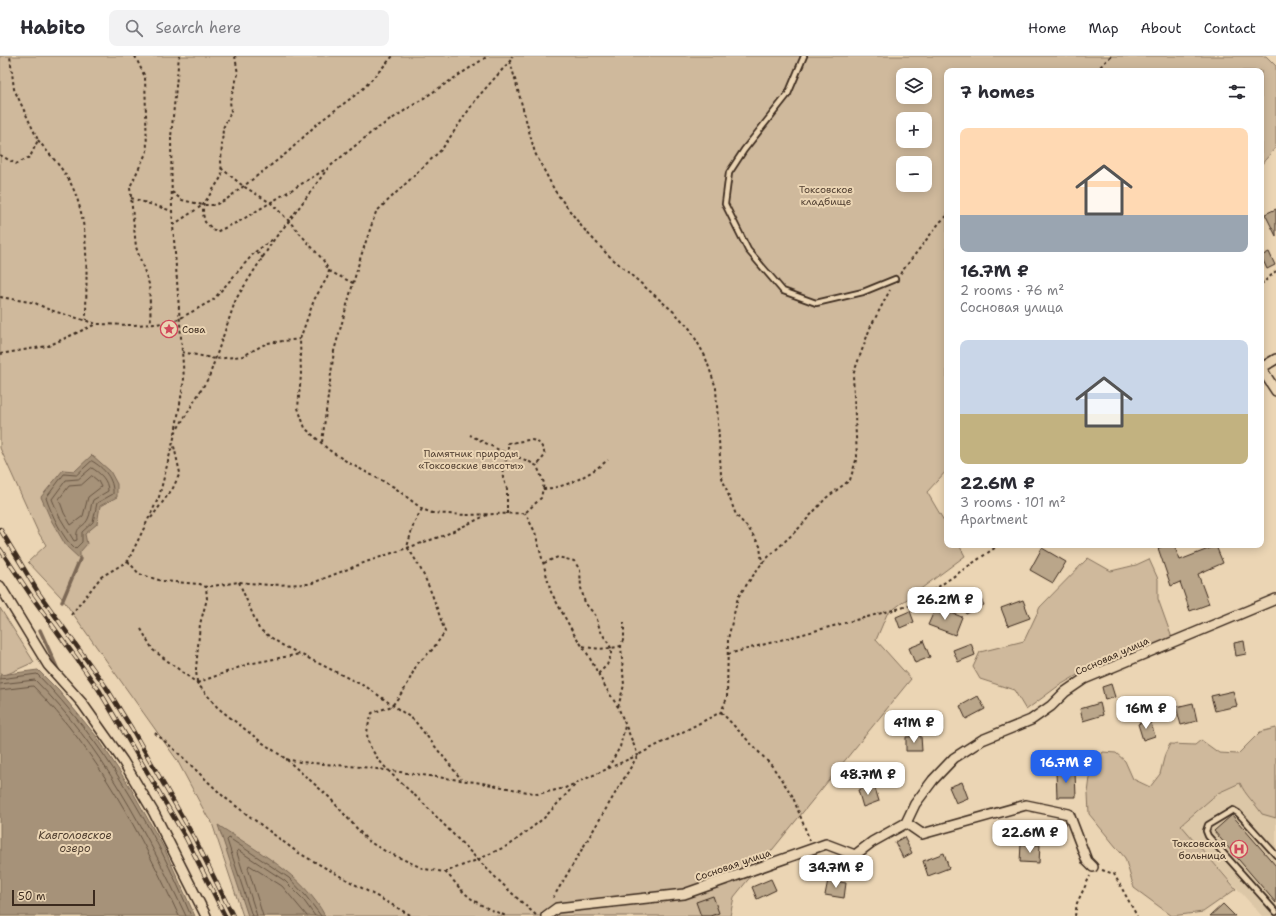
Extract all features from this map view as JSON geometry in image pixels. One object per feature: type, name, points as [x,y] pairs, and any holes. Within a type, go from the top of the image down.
[{"type":"street","points":[[1264,366],[1276,359]]},
{"type":"street","points":[[1264,372],[1276,390]]},
{"type":"street","points":[[0,586],[48,665],[82,703],[123,761],[154,813],[206,916]]},
{"type":"street","name":"Сосновая улица","points":[[546,916],[557,908],[684,894],[826,844],[855,855],[872,842],[906,823],[915,804],[933,780],[954,758],[982,740],[1031,720],[1051,706],[1065,692],[1084,679],[1276,599]]},
{"type":"street","points":[[906,823],[922,834],[1026,805],[1069,814],[1087,861],[1093,867]]},
{"type":"lane","points":[[804,56],[788,94],[744,150],[729,173],[725,204],[748,250],[783,291],[816,303],[863,292],[895,279]]},
{"type":"lane","points":[[1276,855],[1238,813],[1233,810],[1208,825],[1206,831],[1208,836],[1276,912]]},
{"type":"path","points":[[10,56],[14,89],[38,140],[70,181],[82,214],[87,265],[86,320]]},
{"type":"path","points":[[135,56],[145,77],[147,151],[130,187],[136,247],[149,284],[151,324]]},
{"type":"path","points":[[70,615],[101,577],[128,561],[149,521],[159,497],[175,434],[184,379],[172,211],[171,137],[179,56]]},
{"type":"path","points":[[173,225],[203,205],[222,176],[223,128],[231,112],[230,100],[238,74],[236,56]]},
{"type":"path","points":[[172,192],[182,200],[203,205],[215,205],[227,199],[288,152],[318,123],[362,90],[393,56]]},
{"type":"path","points":[[203,205],[205,222],[216,232],[240,221],[328,168],[372,132],[488,56]]},
{"type":"path","points":[[322,442],[334,351],[353,283],[376,212],[442,148],[477,98],[510,61],[512,56]]},
{"type":"path","points":[[1099,68],[1111,56]]},
{"type":"path","points":[[510,61],[535,153],[555,191],[582,227],[607,254],[675,313],[690,329],[706,356],[716,388],[721,475],[736,515],[749,529],[760,546],[762,563]]},
{"type":"path","points":[[0,155],[16,164],[30,156],[38,140]]},
{"type":"path","points":[[221,168],[244,186],[271,203],[290,221],[322,260],[329,271],[353,283]]},
{"type":"path","points":[[175,434],[209,377],[236,299],[275,238],[290,221],[328,168]]},
{"type":"path","points":[[131,198],[172,211]]},
{"type":"path","points":[[286,759],[300,762],[462,780],[538,794],[576,784],[638,755],[721,712],[727,698],[728,639],[738,597],[762,563],[799,528],[826,498],[850,480],[857,457],[853,375],[870,328],[895,279],[944,219]]},
{"type":"path","points":[[0,297],[35,303],[50,310],[97,324],[151,324],[179,319],[213,300],[254,252],[275,238]]},
{"type":"path","points":[[254,252],[260,254],[262,258]]},
{"type":"path","points":[[329,271],[327,278],[314,300],[300,339],[301,375],[298,408],[305,428],[329,450],[394,487],[422,509],[432,513],[525,513],[541,498],[544,483],[537,466],[470,435]]},
{"type":"path","points":[[1264,282],[1276,271]]},
{"type":"path","points":[[0,354],[48,346],[97,324]]},
{"type":"path","points":[[182,352],[216,359],[242,356],[267,343],[300,339]]},
{"type":"path","points":[[507,514],[507,489],[502,474],[508,453],[508,443],[533,440],[543,445],[545,455],[537,466]]},
{"type":"path","points":[[149,521],[173,488],[180,473],[173,441]]},
{"type":"path","points":[[543,489],[558,488],[587,476],[608,460]]},
{"type":"path","points":[[422,509],[414,523],[408,547],[419,563],[435,601],[445,632],[432,650],[417,664],[406,687],[392,706],[372,713],[366,730],[371,747],[387,771],[418,799],[477,860],[537,916]]},
{"type":"path","points":[[525,513],[535,532],[551,592],[618,707],[638,755]]},
{"type":"path","points":[[128,561],[139,574],[162,581],[200,584],[206,587],[239,582],[269,586],[310,584],[408,547],[445,535],[488,514]]},
{"type":"path","points":[[728,654],[912,605],[995,548]]},
{"type":"path","points":[[544,563],[558,557],[574,561],[580,570],[581,588],[585,603],[596,616],[600,630],[611,648],[611,655],[607,665],[598,674]]},
{"type":"path","points":[[239,582],[259,629],[282,645],[368,688],[414,720],[462,780]]},
{"type":"path","points":[[197,683],[195,679],[200,624],[207,599],[206,587]]},
{"type":"path","points":[[618,707],[624,685],[621,646],[624,637],[624,622]]},
{"type":"path","points":[[141,629],[153,650],[197,683],[218,708],[286,759],[329,797],[368,841],[385,851],[424,869],[445,872],[477,860],[511,844],[539,823],[576,784]]},
{"type":"path","points":[[583,646],[595,650],[621,646]]},
{"type":"path","points":[[197,683],[248,664],[300,654]]},
{"type":"path","points":[[721,712],[772,766],[792,795],[813,849]]},
{"type":"path","points":[[608,769],[620,747],[626,725]]},
{"type":"path","points":[[155,733],[224,797],[297,852],[412,916]]},
{"type":"path","points":[[551,902],[638,755]]},
{"type":"path","points":[[1075,916],[1077,903],[1093,867],[1114,874],[1137,916]]},
{"type":"path","points":[[445,872],[456,882],[465,894],[480,905],[506,916]]},
{"type":"shaded area","name":"Токсовская больница","points":[[1276,768],[1276,916],[1262,916],[1181,826],[1218,793]]},
{"type":"green space","name":"Памятник природы «Токсовские высоты»","points":[[0,56],[1266,56],[1276,66],[1276,147],[1264,161],[1264,68],[944,68],[944,473],[927,492],[944,521],[944,548],[961,548],[965,556],[887,614],[876,640],[911,679],[734,897],[730,916],[243,916],[211,820],[208,818],[177,760],[61,597],[28,562],[46,545],[38,532],[0,448]]},
{"type":"green space","points":[[1088,558],[1111,571],[1136,565],[1149,559],[1158,579],[1158,599],[1172,638],[1084,671],[1057,687],[1026,710],[1014,690],[980,679],[973,667],[980,652],[1024,641],[1040,607]]},
{"type":"green space","points":[[0,608],[34,662],[1,677],[0,676]]},
{"type":"green space","points":[[1276,728],[1276,818],[1262,814],[1240,783],[1218,793],[1181,825],[1236,889],[1203,912],[1172,916],[1134,888],[1125,858],[1089,814],[1088,793],[1091,770],[1103,752],[1116,753],[1125,761],[1133,779],[1150,787],[1160,774],[1165,754],[1170,744],[1195,745],[1201,740],[1219,753],[1238,754],[1260,732]]},
{"type":"water","points":[[92,455],[110,471],[117,484],[117,497],[100,506],[97,524],[85,534],[87,544],[80,552],[80,559],[66,546],[51,520],[41,497],[63,470],[75,471]]},
{"type":"water","name":"Кавголовское озеро","points":[[38,670],[58,690],[97,737],[130,787],[164,848],[195,916],[0,916],[0,675]]},
{"type":"water","points":[[218,825],[278,864],[305,888],[316,901],[325,916],[248,916]]},
{"type":"building","points":[[1276,209],[1276,236],[1265,214]]},
{"type":"building","points":[[1269,252],[1275,265],[1267,269],[1264,262],[1264,254]]},
{"type":"building","points":[[1042,548],[1066,562],[1053,583],[1030,570]]},
{"type":"building","points":[[1158,548],[1175,548],[1180,560],[1211,548],[1217,548],[1223,563],[1198,574],[1209,604],[1190,611],[1180,582],[1171,586]]},
{"type":"building","points":[[977,591],[984,605],[966,614],[959,601]]},
{"type":"building","points":[[1023,600],[1030,618],[1008,626],[1001,608]]},
{"type":"building","points":[[936,607],[962,617],[955,635],[928,625]]},
{"type":"building","points":[[910,611],[914,622],[900,628],[896,617]]},
{"type":"building","points":[[923,640],[930,657],[915,663],[909,648],[922,643]]},
{"type":"building","points":[[1244,641],[1246,654],[1236,656],[1234,643]]},
{"type":"building","points":[[971,643],[975,655],[958,662],[953,650]]},
{"type":"building","points":[[1111,684],[1115,697],[1105,700],[1102,687]]},
{"type":"building","points":[[1233,691],[1237,706],[1215,711],[1211,696]]},
{"type":"building","points":[[978,696],[985,709],[966,719],[960,706]]},
{"type":"building","points":[[1100,703],[1103,715],[1083,721],[1080,709]]},
{"type":"building","points":[[1193,703],[1197,721],[1181,725],[1176,707]]},
{"type":"building","points":[[1150,720],[1155,736],[1143,740],[1138,724]]},
{"type":"building","points":[[921,736],[922,751],[906,751],[906,737]]},
{"type":"building","points":[[1056,772],[1075,772],[1076,797],[1057,797]]},
{"type":"building","points":[[962,782],[968,798],[956,803],[949,787]]},
{"type":"building","points":[[874,785],[879,801],[863,807],[858,790]]},
{"type":"building","points":[[1232,815],[1276,866],[1276,903],[1214,831]]},
{"type":"building","points":[[904,837],[912,853],[903,858],[895,842]]},
{"type":"building","points":[[1021,844],[1040,845],[1039,863],[1020,862]]},
{"type":"building","points":[[944,853],[949,868],[928,876],[923,861]]},
{"type":"building","points":[[771,879],[776,890],[757,899],[752,887]]},
{"type":"building","points":[[828,880],[846,883],[844,898],[825,895]]},
{"type":"building","points":[[713,896],[719,913],[710,916],[701,916],[696,902]]},
{"type":"building","points":[[1223,904],[1235,916],[1210,916]]},
{"type":"waterway","points":[[62,602],[80,559]]},
{"type":"waterway","points":[[40,630],[59,672]]},
{"type":"railway","points":[[0,529],[38,592],[106,687],[132,729],[195,839],[233,916]]},
{"type":"railway","points":[[0,549],[32,597],[99,690],[186,838],[225,916]]},
{"type":"place","name":"Сова","points":[[169,329]]},
{"type":"place","name":"Токсовская больница","points":[[1239,849]]},
{"type":"park label","name":"Токсовское кладбище","points":[[826,194]]}]
